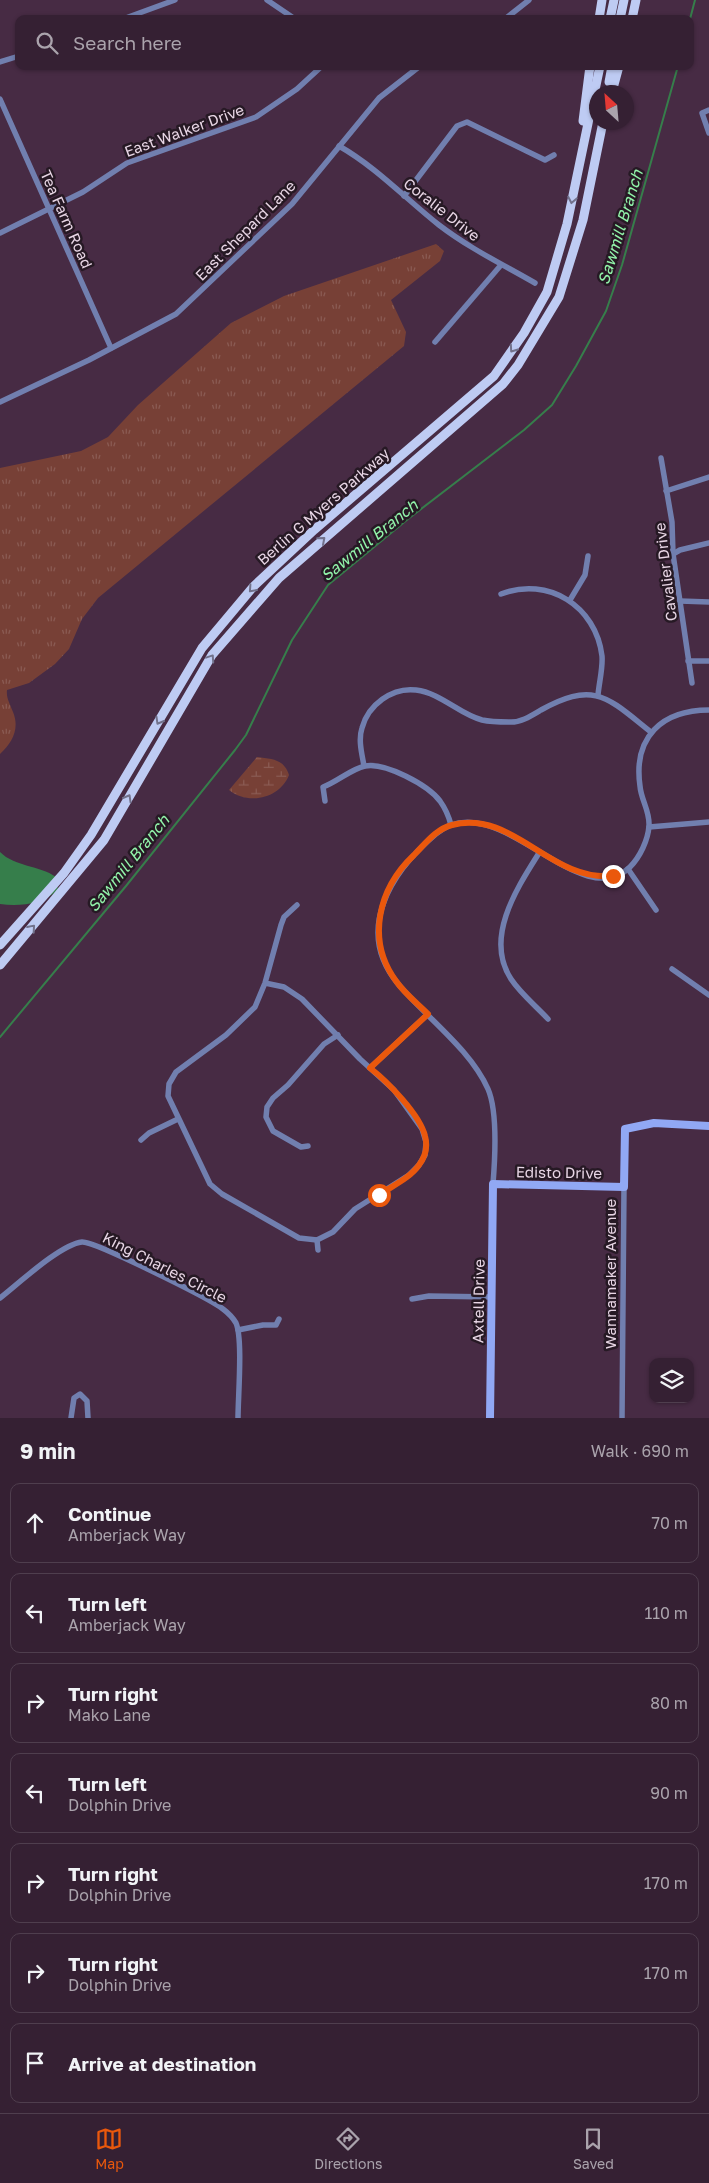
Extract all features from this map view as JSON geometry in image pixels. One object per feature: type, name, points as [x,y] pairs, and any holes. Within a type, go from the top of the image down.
[{"type":"main road","points":[[600,15],[602,0]]},
{"type":"main road","points":[[611,15],[614,0]]},
{"type":"main road","points":[[621,15],[624,0]]},
{"type":"main road","points":[[633,15],[636,0]]},
{"type":"main road","points":[[576,180],[590,70]]},
{"type":"main road","name":"Berlin G Myers Parkway","points":[[0,945],[64,872],[91,836],[202,648],[254,586],[314,530],[494,376],[524,333],[547,292],[567,224],[599,70]]},
{"type":"main road","points":[[609,85],[611,70]]},
{"type":"main road","points":[[614,85],[618,70]]},
{"type":"main road","name":"Berlin G Myers Parkway","points":[[0,965],[104,840],[212,655],[266,592],[279,578],[502,384],[518,365],[559,297],[583,220],[602,130]]},
{"type":"main road","points":[[494,376],[502,384]]},
{"type":"street","points":[[134,15],[175,0]]},
{"type":"street","points":[[267,0],[289,15]]},
{"type":"street","points":[[510,15],[529,0]]},
{"type":"street","points":[[0,62],[15,57]]},
{"type":"street","name":"East Walker Drive","points":[[0,233],[83,192],[127,163],[256,118],[297,90],[318,70]]},
{"type":"street","name":"East Shepard Lane","points":[[0,402],[112,348],[176,314],[292,204],[379,98],[415,70]]},
{"type":"street","name":"Tea Farm Road","points":[[0,99],[112,348]]},
{"type":"street","points":[[709,110],[702,113],[706,130],[709,133]]},
{"type":"street","points":[[404,196],[454,130],[463,124],[473,124],[545,160],[554,155]]},
{"type":"street","name":"Coralie Drive","points":[[339,146],[358,158],[467,246],[535,283]]},
{"type":"street","points":[[435,342],[501,265]]},
{"type":"street","name":"Cavalier Drive","points":[[660,458],[672,522],[673,554],[692,683]]},
{"type":"street","points":[[666,492],[709,477]]},
{"type":"street","points":[[673,554],[680,550],[709,543]]},
{"type":"street","points":[[570,600],[585,575],[588,556]]},
{"type":"street","points":[[501,594],[516,588],[531,588],[560,594],[570,600],[587,618],[600,643],[602,659],[598,695]]},
{"type":"street","points":[[680,601],[709,602]]},
{"type":"street","points":[[688,661],[709,661]]},
{"type":"street","points":[[364,766],[361,730],[367,715],[378,701],[397,692],[416,690],[432,695],[482,720],[512,722],[526,718],[563,698],[578,694],[598,695],[614,703],[651,732]]},
{"type":"street","points":[[493,1184],[494,1112],[485,1082],[472,1064],[428,1014],[400,986],[389,970],[379,942],[379,921],[390,885],[399,872],[436,834],[451,825],[466,823],[499,828],[539,853],[584,875],[597,878],[613,876],[628,868],[638,856],[649,827],[648,810],[640,788],[638,769],[641,749],[651,732],[665,719],[683,712],[709,710]]},
{"type":"street","points":[[325,801],[323,787],[337,782],[364,766],[380,767],[393,770],[428,789],[440,801],[451,825]]},
{"type":"street","points":[[649,827],[709,822]]},
{"type":"street","points":[[539,853],[508,907],[503,923],[502,943],[505,967],[511,979],[548,1020]]},
{"type":"street","points":[[628,868],[656,910]]},
{"type":"street","points":[[265,983],[293,992],[394,1090],[419,1124],[425,1136],[425,1155],[419,1165],[409,1175],[355,1209],[333,1232],[316,1240],[299,1238],[222,1194],[210,1184],[168,1096],[172,1078],[181,1068],[242,1022],[255,1007],[265,983],[284,917],[296,905]]},
{"type":"street","points":[[672,969],[709,994]]},
{"type":"street","points":[[370,1068],[428,1014]]},
{"type":"street","points":[[308,1146],[301,1147],[273,1131],[266,1117],[267,1107],[272,1098],[288,1085],[324,1044],[338,1036]]},
{"type":"street","points":[[141,1140],[149,1133],[178,1119]]},
{"type":"street","name":"Wannamaker Avenue","points":[[622,1418],[625,1129],[654,1123],[709,1126]]},
{"type":"street","name":"Edisto Drive","points":[[493,1184],[624,1187]]},
{"type":"street","name":"Axtell Drive","points":[[490,1418],[493,1184]]},
{"type":"street","points":[[316,1240],[318,1250]]},
{"type":"street","name":"King Charles Circle","points":[[0,1298],[66,1247],[88,1243],[216,1304],[233,1319],[238,1330]]},
{"type":"street","points":[[412,1299],[428,1296],[492,1297]]},
{"type":"street","points":[[238,1418],[238,1330],[263,1325],[276,1325],[279,1318]]},
{"type":"street","points":[[71,1418],[74,1398],[80,1394],[87,1401],[88,1418]]},
{"type":"green space","points":[[436,244],[444,251],[440,261],[391,300],[406,332],[404,346],[98,598],[82,619],[69,649],[55,664],[29,683],[7,690],[16,724],[14,735],[0,754],[0,468],[81,451],[108,437],[138,405],[231,323],[284,296]]},
{"type":"green space","points":[[257,757],[268,758],[281,763],[289,775],[285,783],[279,789],[263,797],[246,798],[229,790]]},
{"type":"shaded area","points":[[0,852],[13,861],[42,870],[56,877],[58,890],[45,899],[31,903],[0,904]]},
{"type":"waterway","name":"Sawmill Branch","points":[[691,15],[695,0]]},
{"type":"waterway","name":"Sawmill Branch","points":[[0,1037],[126,886],[246,735],[292,640],[328,585],[408,519],[524,430],[552,405],[606,311],[622,265],[677,70]]},
{"type":"route","points":[[379,1195],[414,1171],[425,1155],[426,1148],[425,1136],[415,1118],[394,1090],[370,1068],[383,1058],[428,1014],[396,981],[386,965],[380,948],[378,926],[382,906],[390,885],[399,872],[408,861],[444,828],[466,823],[499,828],[539,853],[584,875],[597,878],[613,876]]}]
